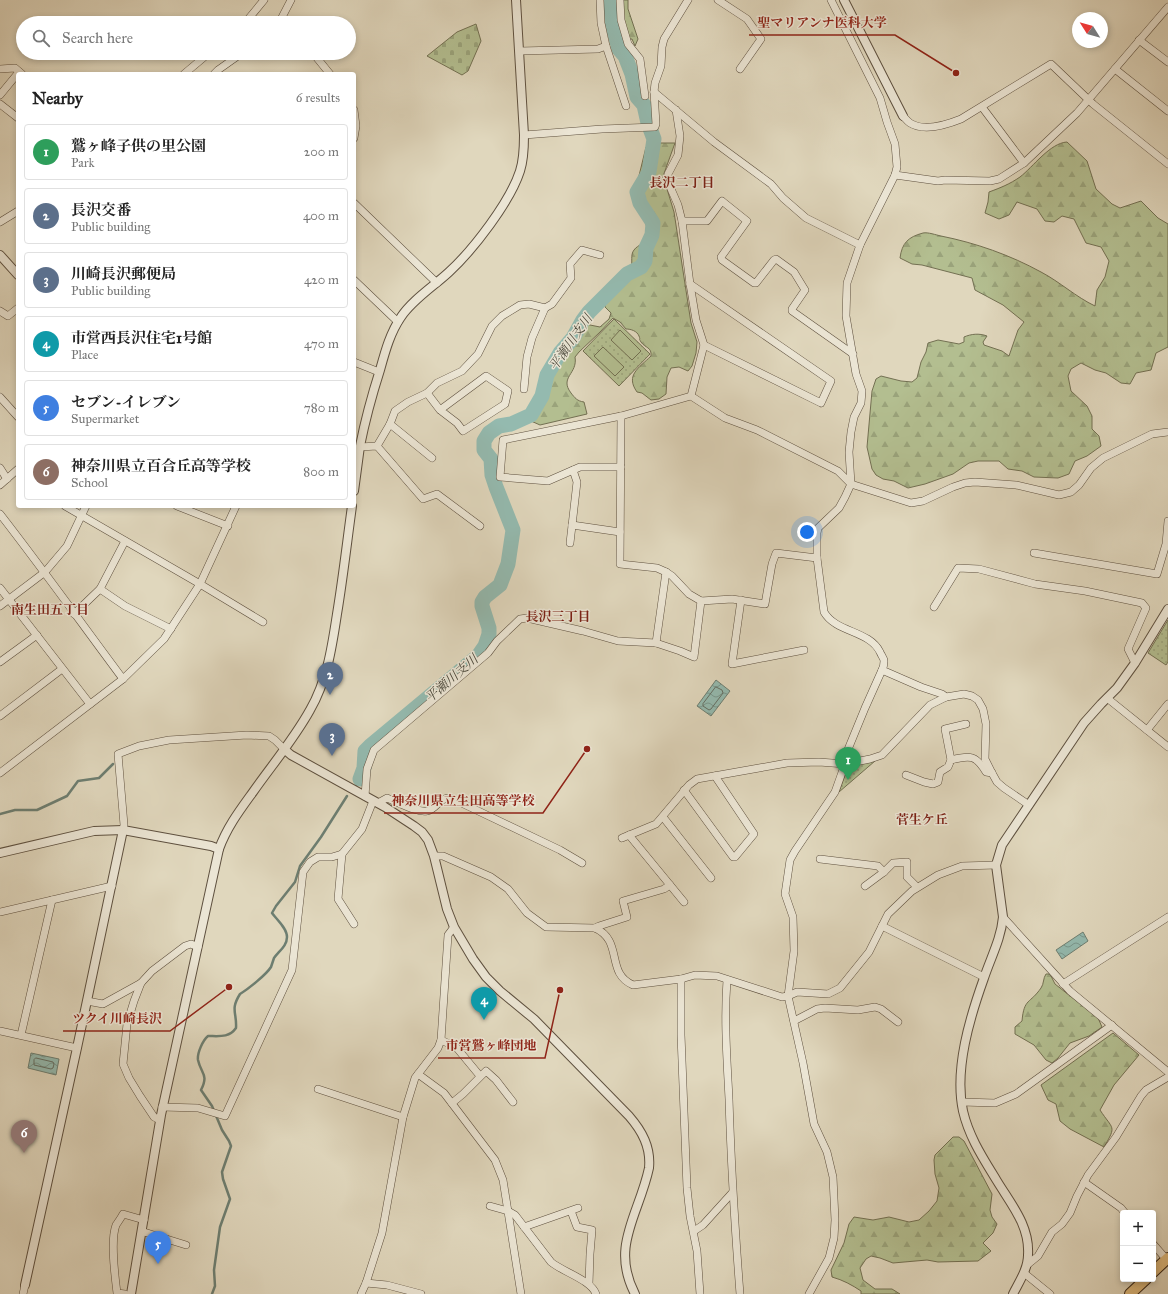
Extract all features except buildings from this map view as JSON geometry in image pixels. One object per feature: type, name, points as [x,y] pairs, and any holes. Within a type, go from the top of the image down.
[{"type":"main road","points":[[1156,1269],[1167,1259]]},
{"type":"main road","points":[[1130,1294],[1143,1282]]},
{"type":"street","points":[[251,16],[264,0]]},
{"type":"street","points":[[283,16],[291,0]]},
{"type":"street","points":[[356,467],[357,455],[387,344],[398,322],[409,307],[438,283],[481,237],[512,189],[520,170],[524,155],[524,135],[516,0]]},
{"type":"street","points":[[600,0],[606,46],[626,106]]},
{"type":"street","points":[[620,0],[621,20],[628,44],[640,58],[645,96]]},
{"type":"street","points":[[524,135],[602,129],[655,127],[654,92],[655,83],[661,66],[664,39],[688,0]]},
{"type":"street","points":[[718,0],[747,18],[761,39],[740,69]]},
{"type":"street","points":[[809,1294],[829,1258],[834,1238],[834,1191],[833,1177],[827,1152],[814,1124],[788,996],[794,952],[793,917],[785,894],[790,860],[794,851],[835,792],[865,708],[882,670],[884,660],[877,646],[864,637],[828,619],[824,612],[818,558],[817,533],[818,528],[839,508],[851,484],[849,452],[851,432],[854,418],[861,403],[862,391],[856,374],[846,316],[848,283],[860,245],[897,167],[895,144],[880,98],[831,0]]},
{"type":"street","points":[[844,0],[903,116],[910,123],[924,127],[940,126],[961,119],[1051,64],[1104,114],[1168,164]]},
{"type":"street","points":[[895,174],[938,181],[990,181],[1000,179],[1024,163],[1077,113],[1166,12]]},
{"type":"street","points":[[1140,40],[1168,62]]},
{"type":"street","points":[[520,51],[598,49],[606,46]]},
{"type":"street","points":[[186,72],[201,60]]},
{"type":"street","points":[[216,72],[232,60]]},
{"type":"street","points":[[319,60],[328,72]]},
{"type":"street","points":[[0,69],[15,68],[20,72]]},
{"type":"street","points":[[1115,69],[1168,111]]},
{"type":"street","points":[[0,95],[16,78]]},
{"type":"street","points":[[654,92],[714,142],[771,184],[783,198],[806,218],[860,245]]},
{"type":"street","points":[[0,104],[16,116]]},
{"type":"street","points":[[982,106],[1024,163]]},
{"type":"street","points":[[676,110],[680,136],[678,155],[668,174],[668,182],[678,205],[682,221],[696,320],[704,345],[691,396]]},
{"type":"street","points":[[682,221],[707,221],[722,202],[747,221],[721,257],[722,260],[754,284],[776,259],[794,272],[805,290],[792,311],[853,354]]},
{"type":"street","points":[[356,205],[438,283]]},
{"type":"street","points":[[0,222],[16,212]]},
{"type":"street","points":[[524,389],[527,357],[532,338],[545,308],[552,304],[571,278],[570,264],[582,250],[600,255]]},
{"type":"street","points":[[0,255],[16,273]]},
{"type":"street","points":[[356,282],[398,322]]},
{"type":"street","points":[[690,284],[831,381],[821,403],[704,345]]},
{"type":"street","points":[[377,446],[390,424],[395,411],[408,402],[427,393],[437,383],[462,371],[478,354],[492,326],[502,316],[520,305],[529,304],[545,308]]},
{"type":"street","points":[[0,311],[8,316],[16,310]]},
{"type":"street","points":[[356,363],[379,372]]},
{"type":"street","points":[[427,393],[440,410],[457,423],[463,431],[505,404],[508,391],[486,376],[440,410]]},
{"type":"street","points":[[621,467],[580,467],[548,482],[500,477],[502,440],[621,416],[691,396],[725,418],[757,430],[838,471],[851,484],[911,503],[924,501],[965,483],[975,482],[1016,485],[1059,495],[1071,492],[1091,468],[1103,458],[1152,434],[1168,432]]},
{"type":"street","points":[[0,397],[16,415]]},
{"type":"street","points":[[621,416],[620,564],[657,568],[666,572],[672,576],[689,594],[701,601],[732,599],[748,600],[765,604],[772,564],[776,553],[818,558]]},
{"type":"street","points":[[390,424],[432,458]]},
{"type":"street","points":[[360,448],[377,446]]},
{"type":"street","points":[[377,446],[422,499],[437,494],[480,526]]},
{"type":"street","points":[[0,468],[12,477],[0,485]]},
{"type":"street","points":[[570,543],[577,482],[573,470]]},
{"type":"street","points":[[68,508],[263,622]]},
{"type":"street","points":[[0,606],[45,572],[67,546],[85,508]]},
{"type":"street","points":[[184,508],[228,526]]},
{"type":"street","points":[[0,773],[123,679],[164,639],[200,584],[235,508]]},
{"type":"street","points":[[131,1294],[162,1107],[219,849],[225,832],[284,749],[310,710],[319,693],[325,675],[335,630],[352,508]]},
{"type":"street","points":[[0,514],[45,572],[74,614],[123,679]]},
{"type":"street","points":[[1034,553],[1157,574],[1166,544],[1168,521]]},
{"type":"street","points":[[572,525],[620,532]]},
{"type":"street","points":[[74,614],[100,589],[125,541]]},
{"type":"street","points":[[934,607],[958,568],[978,569],[1035,584],[1085,591],[1142,603],[1146,608],[1128,649],[1135,663]]},
{"type":"street","points":[[656,643],[666,572]]},
{"type":"street","points":[[0,588],[90,704]]},
{"type":"street","points":[[100,589],[124,606],[171,629]]},
{"type":"street","points":[[741,600],[732,664],[804,650]]},
{"type":"street","points":[[362,795],[367,769],[374,750],[488,653],[497,641],[520,619],[527,618],[618,641],[656,643],[694,657],[701,601]]},
{"type":"street","points":[[1013,1294],[1027,1265],[1028,1255],[1024,1229],[1019,1215],[997,1182],[970,1134],[960,1091],[960,1076],[973,1009],[999,940],[1003,917],[996,865],[1002,845],[1029,804],[1084,723],[1117,688],[1135,663],[1168,609]]},
{"type":"street","points":[[0,662],[37,635]]},
{"type":"street","points":[[0,716],[62,669]]},
{"type":"street","points":[[882,670],[921,687],[942,694],[946,697]]},
{"type":"street","points":[[684,902],[625,836],[656,824],[684,790],[697,779],[787,762],[844,764],[870,759],[882,755],[930,705],[946,697],[964,694],[972,696],[981,705],[986,724],[986,759],[992,773],[997,782],[1004,788],[1029,804]]},
{"type":"street","points":[[1107,698],[1168,747]]},
{"type":"street","points":[[1147,730],[1168,704]]},
{"type":"street","points":[[906,775],[933,784],[938,782],[940,772],[948,767],[951,760],[945,729],[966,724]]},
{"type":"street","points":[[23,1294],[124,825],[118,754],[139,746],[169,740],[247,735],[269,736],[290,754],[348,786],[418,829],[428,840],[434,856],[447,909],[454,927],[473,959],[492,985],[534,1019],[641,1130],[649,1153],[649,1168],[627,1236],[624,1254],[628,1279],[635,1294]]},
{"type":"street","points":[[951,760],[964,756],[973,758],[980,761],[986,772],[992,773]]},
{"type":"street","points":[[684,790],[733,857],[735,857],[754,834],[715,776]]},
{"type":"street","points":[[354,924],[338,899],[342,854],[362,829],[375,802],[387,798],[413,809],[428,811],[440,800],[451,798],[560,850],[582,863]]},
{"type":"street","points":[[663,817],[711,878]]},
{"type":"street","points":[[0,853],[94,831],[123,830],[211,846],[219,849]]},
{"type":"street","points":[[162,1107],[198,1108],[225,1116],[292,970],[303,872],[310,862],[318,857],[332,857],[342,854]]},
{"type":"street","points":[[434,856],[444,856],[491,877],[508,889],[527,913],[546,927],[595,928],[602,931],[608,938],[615,955],[618,972],[622,978],[633,985],[681,979],[695,975],[717,976],[782,997],[797,992],[828,994],[840,988],[869,952],[888,914],[917,888],[938,875],[962,866],[996,865]]},
{"type":"street","points":[[820,859],[878,866],[884,872]]},
{"type":"street","points":[[865,886],[884,872],[893,863],[907,862],[907,877],[917,888]]},
{"type":"street","points":[[595,928],[627,917],[623,901],[664,889],[670,885]]},
{"type":"street","points":[[0,912],[112,886]]},
{"type":"street","points":[[21,1035],[52,900]]},
{"type":"street","points":[[1003,917],[1063,984],[1168,1072]]},
{"type":"street","points":[[1063,984],[1168,917]]},
{"type":"street","points":[[882,926],[984,977]]},
{"type":"street","points":[[361,1294],[382,1233],[403,1117],[415,1078],[438,1048],[441,1040],[448,935],[454,927]]},
{"type":"street","points":[[87,1001],[103,1004],[141,982],[152,971],[185,946],[191,944],[198,947]]},
{"type":"street","points":[[681,979],[687,1180],[690,1216],[697,1251],[700,1294]]},
{"type":"street","points":[[727,980],[725,1009],[732,1193],[740,1294]]},
{"type":"street","points":[[141,982],[126,1024],[123,1064],[129,1078],[154,1118],[160,1120]]},
{"type":"street","points":[[794,1021],[818,1009],[858,1010],[875,1007],[881,1009],[898,1022]]},
{"type":"street","points":[[962,1102],[995,1103],[1016,1094],[1112,1026]]},
{"type":"street","points":[[0,1031],[77,1048]]},
{"type":"street","points":[[441,1040],[456,1047],[480,1076]]},
{"type":"street","points":[[452,1103],[486,1071],[496,1080],[513,1102]]},
{"type":"street","points":[[418,1074],[444,1094],[495,1160],[503,1180],[521,1294]]},
{"type":"street","points":[[1027,1265],[1038,1256],[1052,1232],[1062,1224],[1070,1213],[1084,1182],[1116,1137],[1141,1096],[1146,1090],[1168,1077]]},
{"type":"street","points":[[318,1089],[403,1117]]},
{"type":"street","points":[[1084,1182],[1122,1210]]},
{"type":"street","points":[[694,1231],[703,1225],[732,1193]]},
{"type":"street","points":[[490,1206],[508,1211],[515,1215],[551,1262],[557,1267],[589,1284],[595,1290],[596,1294]]},
{"type":"street","points":[[524,1227],[578,1208]]},
{"type":"street","points":[[571,1211],[577,1227],[592,1230],[589,1284]]},
{"type":"street","points":[[125,1294],[117,1293],[115,1280],[113,1247],[116,1226],[123,1214],[144,1220]]},
{"type":"street","points":[[142,1232],[186,1245]]},
{"type":"street","points":[[1155,1246],[1167,1259]]},
{"type":"street","points":[[1024,1273],[1050,1294]]},
{"type":"street","points":[[366,1283],[387,1285],[421,1294]]},
{"type":"green space","points":[[621,0],[628,0],[628,9],[638,39],[635,46],[632,39],[627,40]]},
{"type":"green space","points":[[476,24],[481,41],[468,71],[462,75],[427,56],[457,32]]},
{"type":"green space","points":[[1067,142],[1087,161],[1096,189],[1112,204],[1120,208],[1141,201],[1158,218],[1168,224],[1168,347],[1156,353],[1151,370],[1136,373],[1130,384],[1121,383],[1106,373],[1095,370],[1081,363],[1071,369],[1068,376],[1071,391],[1087,406],[1092,416],[1092,429],[1099,436],[1101,446],[1087,456],[1075,461],[1069,474],[1058,478],[1034,477],[1022,471],[1008,469],[999,461],[978,461],[969,463],[953,474],[925,484],[908,488],[894,481],[883,479],[876,475],[872,469],[867,447],[872,391],[876,379],[881,376],[912,382],[917,378],[928,343],[938,340],[959,344],[964,342],[964,337],[981,334],[987,336],[983,342],[984,345],[1002,351],[1009,356],[1018,330],[1024,322],[1003,305],[975,290],[972,278],[922,265],[912,264],[900,258],[902,248],[913,236],[927,233],[967,242],[992,250],[1041,272],[1095,306],[1097,290],[1105,277],[1109,261],[1101,247],[1086,243],[1074,219],[1062,216],[1054,222],[1045,221],[1037,209],[1017,202],[1009,215],[999,219],[985,213],[989,192],[1005,186],[1020,177],[1054,146]]},
{"type":"green space","points":[[657,143],[675,143],[662,179],[667,189],[674,212],[691,323],[697,342],[696,353],[692,366],[688,371],[679,367],[671,368],[667,377],[666,394],[659,399],[651,400],[642,393],[637,392],[632,381],[633,376],[638,368],[651,356],[651,353],[649,349],[641,342],[637,333],[626,329],[620,322],[613,318],[575,357],[574,368],[568,379],[568,388],[576,399],[584,402],[587,414],[540,425],[531,421],[527,410],[536,401],[542,378],[549,364],[564,347],[574,326],[585,324],[600,327],[609,319],[611,313],[605,307],[605,302],[626,277],[631,268],[633,252],[641,244],[645,237],[647,229],[645,220],[632,197],[636,188],[646,147]]},
{"type":"green space","points":[[614,319],[650,354],[619,386],[583,351]]},
{"type":"green space","points":[[620,330],[641,351],[632,360],[611,340]]},
{"type":"green space","points":[[603,347],[624,367],[615,376],[594,356]]},
{"type":"green space","points":[[1168,620],[1168,662],[1166,665],[1148,653]]},
{"type":"green space","points":[[875,761],[839,792],[848,767]]},
{"type":"green space","points":[[1046,974],[1050,974],[1055,984],[1098,1018],[1102,1027],[1089,1036],[1070,1043],[1052,1063],[1046,1060],[1034,1045],[1015,1034],[1015,1027],[1022,1021],[1024,1008],[1043,985]]},
{"type":"green space","points":[[1113,1033],[1139,1055],[1114,1085],[1100,1110],[1112,1128],[1111,1135],[1104,1147],[1070,1129],[1060,1121],[1056,1104],[1048,1100],[1041,1085]]},
{"type":"green space","points":[[953,1137],[959,1137],[964,1141],[992,1194],[990,1210],[992,1217],[997,1224],[993,1233],[983,1243],[991,1251],[978,1261],[938,1262],[927,1260],[893,1263],[871,1256],[866,1259],[860,1268],[863,1280],[875,1289],[892,1289],[900,1294],[861,1294],[861,1291],[844,1281],[832,1277],[831,1270],[844,1243],[849,1224],[854,1217],[873,1220],[889,1217],[909,1222],[919,1220],[929,1211],[937,1201],[939,1188],[935,1174],[935,1155]]},
{"type":"water","points":[[716,680],[730,691],[711,716],[697,706]]},
{"type":"water","points":[[1083,932],[1088,941],[1062,959],[1056,950]]},
{"type":"water","points":[[31,1053],[59,1059],[56,1075],[28,1068]]},
{"type":"waterway","name":"平瀬川支川","points":[[360,779],[364,768],[365,751],[478,656],[485,646],[489,634],[489,628],[482,602],[485,597],[500,585],[508,564],[513,530],[492,475],[491,459],[484,450],[484,441],[489,433],[499,426],[511,424],[531,415],[542,396],[547,375],[560,353],[573,338],[583,320],[627,274],[641,267],[645,261],[646,248],[652,235],[653,223],[640,203],[637,192],[649,172],[654,139],[648,123],[644,105],[637,97],[632,74],[625,56],[619,49],[612,24],[609,0]]},
{"type":"waterway","points":[[0,814],[15,810],[37,810],[67,796],[78,781],[99,778],[113,764]]},
{"type":"waterway","name":"平瀬川支川","points":[[355,787],[360,779]]},
{"type":"waterway","name":"平瀬川支川","points":[[212,1294],[215,1286],[214,1270],[220,1227],[230,1199],[222,1172],[231,1146],[222,1130],[212,1106],[201,1090],[204,1081],[204,1074],[199,1065],[199,1050],[208,1036],[227,1035],[236,1028],[235,1004],[237,999],[240,994],[257,982],[269,970],[274,958],[284,946],[287,940],[287,934],[272,913],[295,882],[300,866],[321,837],[347,796]]},
{"type":"place","name":"聖マリアンナ医科大学","points":[[956,73]]},
{"type":"place","name":"長沢交番","points":[[330,695]]},
{"type":"place","name":"神奈川県立生田高等学校","points":[[587,749]]},
{"type":"place","name":"川崎長沢郵便局","points":[[332,756]]},
{"type":"place","name":"鷲ヶ峰子供の里公園","points":[[848,780]]},
{"type":"place","name":"ツクイ川崎長沢","points":[[229,987]]},
{"type":"place","name":"市営鷲ヶ峰団地","points":[[560,990]]},
{"type":"place","name":"市営西長沢住宅1号館","points":[[484,1020]]},
{"type":"place","name":"神奈川県立百合丘高等学校","points":[[24,1153]]},
{"type":"place","name":"セブン-イレブン","points":[[158,1264]]},
{"type":"district","name":"長沢二丁目","points":[[682,182]]},
{"type":"district","name":"南生田五丁目","points":[[50,609]]},
{"type":"district","name":"長沢三丁目","points":[[558,616]]},
{"type":"district","name":"菅生ケ丘","points":[[922,819]]}]
